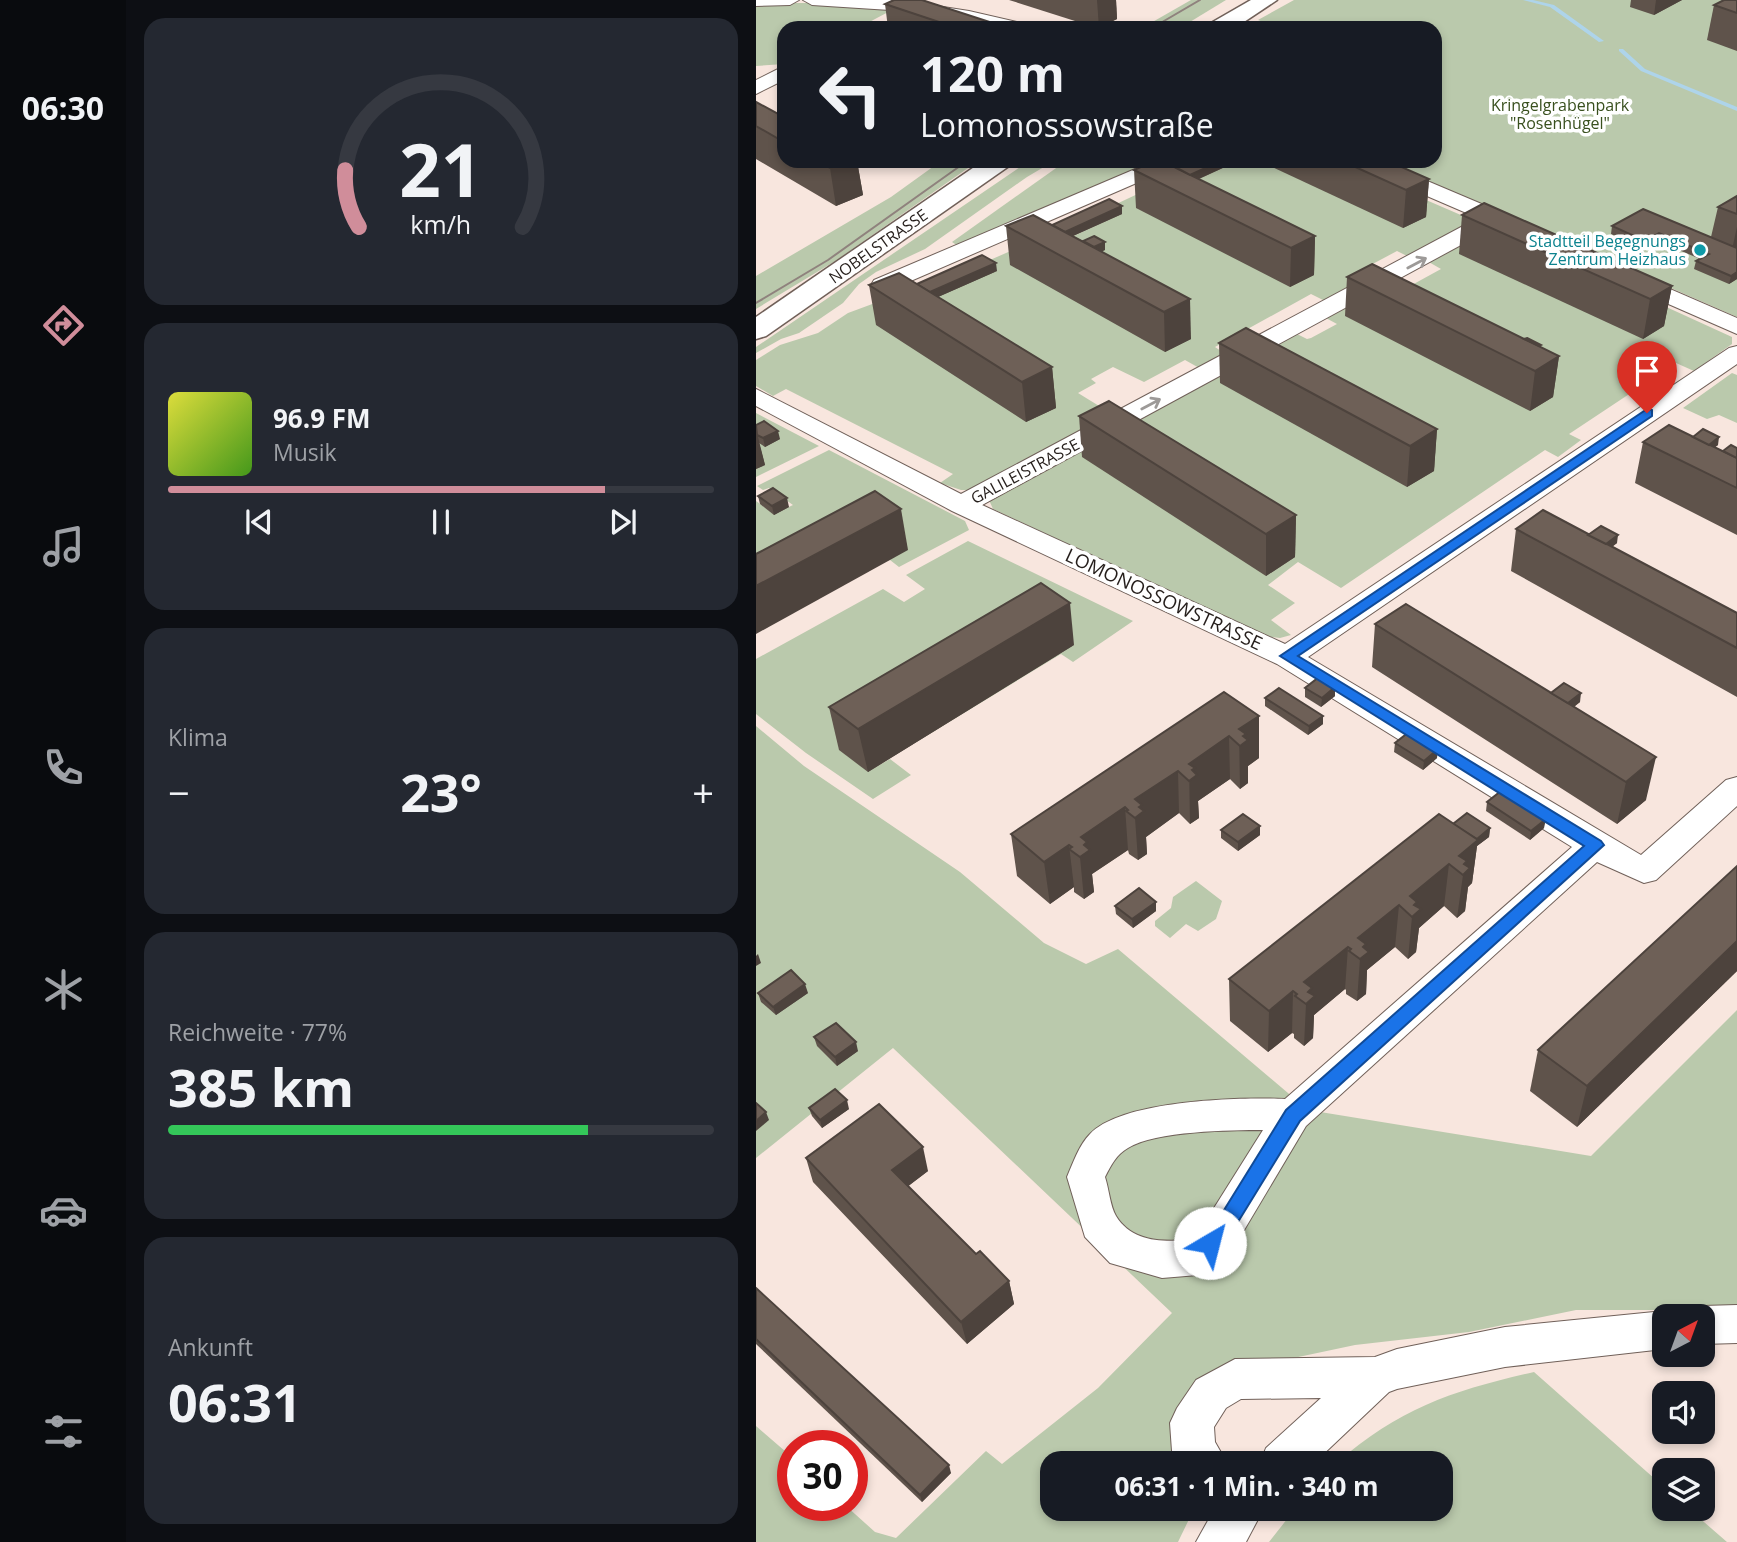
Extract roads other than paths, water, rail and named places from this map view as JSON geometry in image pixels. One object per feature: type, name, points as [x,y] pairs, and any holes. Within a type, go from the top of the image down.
[{"type":"main road","points":[[1214,21],[1236,0]]},
{"type":"main road","points":[[1219,21],[1266,0]]},
{"type":"main road","name":"NOBELSTRASSE","points":[[756,330],[990,168]]},
{"type":"street","points":[[756,1],[790,0]]},
{"type":"street","points":[[812,0],[902,7],[991,21]]},
{"type":"street","points":[[880,20],[902,7]]},
{"type":"street","points":[[756,88],[777,76]]},
{"type":"street","points":[[882,285],[1155,168]]},
{"type":"street","points":[[1378,168],[1523,231]]},
{"type":"street","name":"GALILEISTRASSE","points":[[961,505],[1495,218]]},
{"type":"street","points":[[1613,271],[1737,327]]},
{"type":"street","points":[[1287,656],[1737,353]]},
{"type":"street","name":"LOMONOSSOWSTRASSE","points":[[756,396],[961,505],[1287,656],[1595,845],[1644,871],[1737,788]]},
{"type":"street","points":[[1293,1115],[1267,1113],[1148,1123],[1105,1142],[1086,1177],[1099,1225],[1124,1250],[1162,1260],[1198,1257],[1223,1229],[1293,1115],[1595,845]]},
{"type":"street","points":[[1715,1325],[1737,1324]]},
{"type":"street","points":[[1194,1451],[1192,1423],[1211,1394],[1235,1379],[1375,1377],[1397,1369],[1505,1347],[1652,1330]]},
{"type":"street","points":[[1295,1451],[1375,1377]]},
{"type":"street","points":[[1219,1542],[1233,1521]]},
{"type":"waterway","points":[[1526,0],[1552,6],[1601,41]]},
{"type":"waterway","points":[[1621,50],[1643,70],[1737,109]]},
{"type":"tram line","points":[[1164,21],[1200,0]]},
{"type":"tram line","points":[[756,303],[828,260],[957,168]]},
{"type":"place","name":"Stadtteil Begegnungs Zentrum Heizhaus","points":[[1700,250]]},
{"type":"park label","name":"Kringelgrabenpark \"Rosenhügel\"","points":[[1560,114]]}]
